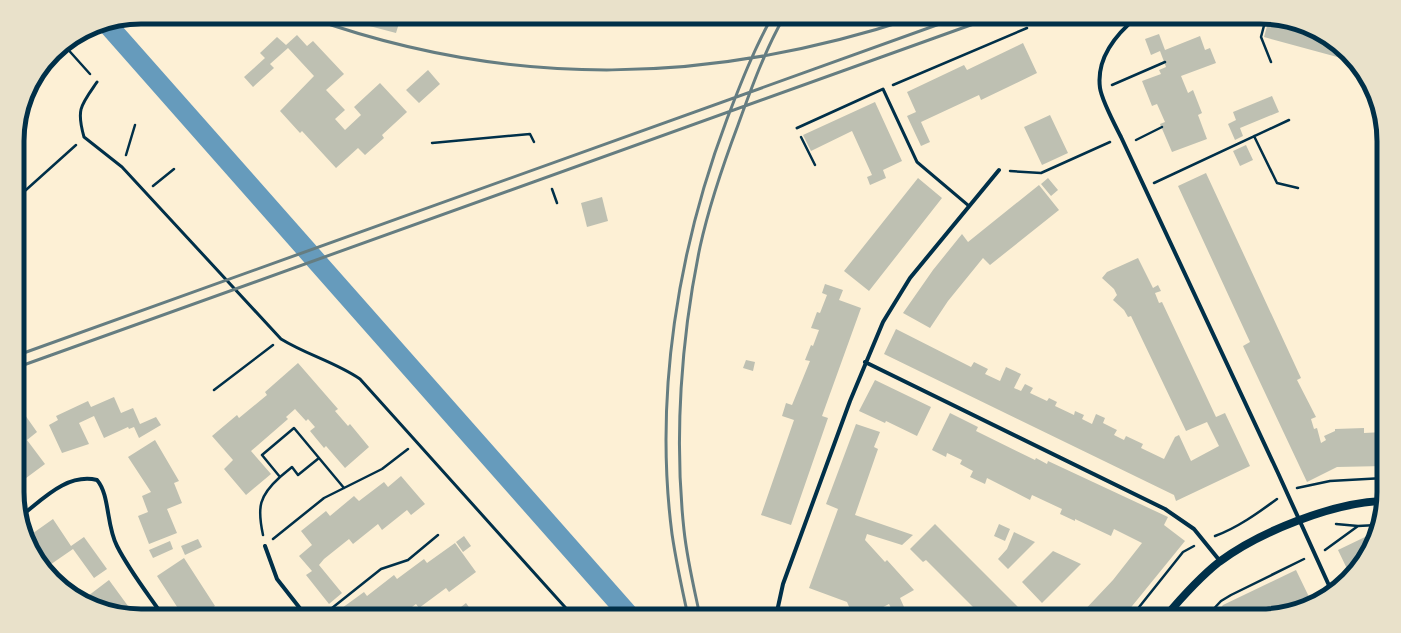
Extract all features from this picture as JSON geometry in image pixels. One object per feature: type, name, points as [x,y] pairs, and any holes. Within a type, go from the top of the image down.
[{"type":"main road","points":[[1172,609],[1196,583],[1220,562],[1264,536],[1300,520],[1339,507],[1377,502]]},
{"type":"street","points":[[1129,24],[1112,41],[1104,57],[1100,73],[1100,89],[1124,145],[1300,520],[1314,555],[1329,586]]},
{"type":"street","points":[[778,609],[783,584],[865,362],[883,322],[910,278],[999,170]]},
{"type":"street","points":[[865,362],[1165,509],[1194,529],[1220,562]]},
{"type":"street","points":[[26,512],[68,482],[79,478],[97,480],[102,486],[106,496],[110,527],[117,547],[158,609]]},
{"type":"street","points":[[265,546],[277,579],[301,609]]},
{"type":"lane","points":[[97,82],[82,104],[79,115],[84,137],[122,167],[146,191],[281,339],[301,351],[343,368],[360,379],[418,441],[567,609]]},
{"type":"lane","points":[[797,128],[883,89],[916,162],[969,206]]},
{"type":"path","points":[[1264,24],[1261,37],[1271,62]]},
{"type":"path","points":[[883,89],[1027,28]]},
{"type":"path","points":[[68,50],[97,82]]},
{"type":"path","points":[[1100,89],[1165,62]]},
{"type":"path","points":[[1144,187],[1289,120]]},
{"type":"path","points":[[122,167],[136,125]]},
{"type":"path","points":[[1124,145],[1162,127]]},
{"type":"path","points":[[797,128],[815,165]]},
{"type":"path","points":[[432,143],[530,134],[534,142]]},
{"type":"path","points":[[1254,136],[1277,183],[1298,188]]},
{"type":"path","points":[[24,193],[84,137]]},
{"type":"path","points":[[999,170],[1041,173],[1121,137]]},
{"type":"path","points":[[146,191],[174,169]]},
{"type":"path","points":[[552,189],[556,203]]},
{"type":"path","points":[[214,390],[281,339]]},
{"type":"path","points":[[280,477],[262,455],[294,428],[344,488]]},
{"type":"path","points":[[319,458],[298,475],[292,467],[265,493],[258,515],[265,546],[324,498],[382,469],[418,441]]},
{"type":"path","points":[[1326,550],[1358,526],[1372,525]]},
{"type":"path","points":[[331,609],[381,569],[408,560],[438,535]]},
{"type":"path","points":[[1214,609],[1221,601],[1245,586],[1314,555]]},
{"type":"building","points":[[362,24],[399,24],[396,33]]},
{"type":"building","points":[[520,24],[538,24],[520,26]]},
{"type":"building","points":[[1268,24],[1298,30],[1331,48],[1344,59],[1264,37]]},
{"type":"building","points":[[1159,34],[1165,50],[1200,36],[1205,50],[1210,48],[1216,63],[1181,76],[1188,93],[1193,90],[1202,113],[1198,115],[1207,139],[1172,152],[1160,124],[1165,122],[1157,104],[1152,106],[1142,81],[1161,74],[1159,70],[1166,67],[1160,51],[1151,55],[1145,39]]},
{"type":"building","points":[[297,35],[307,46],[313,41],[344,74],[326,90],[345,110],[335,119],[345,130],[361,115],[354,107],[380,83],[407,112],[382,135],[384,138],[365,155],[358,148],[336,168],[302,131],[300,133],[280,111],[314,76],[288,48],[270,64],[274,68],[253,87],[244,77],[265,58],[260,53],[277,37],[286,45]]},
{"type":"building","points":[[1023,43],[1037,73],[981,100],[979,95],[921,122],[930,142],[921,146],[907,116],[916,112],[907,92],[964,65],[967,70]]},
{"type":"building","points":[[428,70],[440,84],[419,103],[406,90]]},
{"type":"building","points":[[1272,96],[1279,112],[1240,128],[1243,136],[1235,140],[1228,124],[1236,120],[1233,112]]},
{"type":"building","points":[[875,102],[902,161],[883,170],[886,178],[870,185],[867,177],[872,175],[852,131],[811,151],[803,135]]},
{"type":"building","points":[[1050,115],[1068,153],[1042,165],[1024,127]]},
{"type":"building","points":[[1246,145],[1253,160],[1240,166],[1233,151]]},
{"type":"building","points":[[1206,173],[1301,378],[1297,380],[1316,417],[1311,419],[1314,429],[1317,428],[1321,443],[1326,440],[1324,436],[1335,431],[1335,429],[1364,428],[1364,433],[1377,432],[1377,466],[1337,467],[1307,482],[1243,346],[1250,342],[1178,186]]},
{"type":"building","points":[[918,178],[942,198],[869,291],[844,271]]},
{"type":"building","points":[[1048,178],[1058,190],[1051,196],[1041,184]]},
{"type":"building","points":[[1039,185],[1059,210],[990,265],[983,258],[948,301],[930,328],[903,313],[933,270],[962,234],[968,242]]},
{"type":"building","points":[[602,197],[608,221],[587,227],[581,203]]},
{"type":"building","points":[[1138,258],[1153,288],[1158,285],[1161,291],[1155,293],[1159,303],[1162,302],[1216,417],[1225,413],[1250,466],[1176,501],[1174,495],[884,354],[896,329],[971,367],[974,362],[988,369],[985,374],[1000,381],[1006,367],[1021,374],[1014,388],[1021,391],[1025,384],[1033,388],[1030,393],[1047,401],[1049,398],[1057,402],[1055,406],[1074,415],[1075,411],[1084,415],[1082,419],[1092,424],[1096,414],[1105,418],[1103,423],[1117,430],[1114,435],[1124,440],[1126,436],[1143,444],[1141,448],[1164,459],[1175,437],[1179,435],[1191,461],[1219,446],[1207,422],[1186,431],[1131,316],[1128,317],[1124,310],[1113,300],[1117,295],[1114,289],[1102,278],[1107,272]]},
{"type":"building","points":[[825,284],[843,290],[839,300],[861,308],[822,416],[828,418],[791,525],[761,515],[794,420],[782,416],[786,403],[792,405],[810,361],[805,360],[811,345],[813,346],[819,330],[811,328],[817,312],[820,313],[827,295],[822,293]]},
{"type":"building","points":[[746,360],[755,362],[753,371],[743,368]]},
{"type":"building","points":[[298,363],[338,409],[335,411],[348,426],[350,424],[369,447],[345,468],[326,446],[324,448],[310,431],[315,427],[308,419],[306,421],[295,409],[286,417],[288,419],[251,451],[271,474],[246,495],[224,469],[233,460],[212,436],[237,415],[239,418],[267,395],[265,392]]},
{"type":"building","points":[[875,380],[931,407],[917,436],[886,421],[885,423],[859,411]]},
{"type":"building","points":[[114,397],[121,413],[133,408],[140,424],[156,417],[161,425],[139,438],[134,427],[129,429],[128,427],[104,438],[94,416],[79,423],[89,444],[62,453],[49,425],[58,420],[56,416],[88,401],[91,407]]},
{"type":"building","points":[[950,413],[978,427],[976,431],[1035,460],[1036,458],[1047,464],[1048,461],[1168,517],[1164,525],[1185,541],[1130,609],[1086,609],[1113,580],[1142,543],[1114,529],[1111,536],[1075,519],[1075,521],[1060,514],[1062,509],[1032,495],[1030,500],[987,478],[985,484],[970,477],[973,471],[960,464],[962,460],[947,453],[946,457],[932,450]]},
{"type":"building","points":[[24,414],[37,432],[27,440],[45,464],[24,480],[24,439]]},
{"type":"building","points":[[856,424],[880,432],[874,447],[878,449],[855,515],[913,535],[902,545],[867,534],[865,540],[885,562],[887,560],[914,590],[900,598],[905,609],[892,609],[889,604],[879,609],[850,609],[847,602],[809,588],[838,509],[826,504]]},
{"type":"building","points":[[155,440],[179,481],[174,483],[182,503],[167,509],[177,533],[149,544],[138,516],[148,512],[142,496],[151,492],[128,457]]},
{"type":"building","points":[[401,476],[425,504],[411,515],[407,510],[382,530],[378,524],[353,544],[349,539],[324,559],[319,565],[342,593],[329,604],[306,575],[312,571],[299,556],[312,545],[301,531],[326,511],[330,516],[354,496],[359,501],[384,482],[388,487]]},
{"type":"building","points":[[53,519],[71,546],[84,537],[107,569],[94,578],[73,549],[50,565],[32,534]]},
{"type":"building","points":[[935,524],[1020,609],[975,609],[926,560],[923,562],[910,549]]},
{"type":"building","points":[[999,524],[1010,529],[1005,541],[994,536]]},
{"type":"building","points":[[1014,532],[1035,542],[1008,569],[998,559],[1007,549]]},
{"type":"building","points":[[464,536],[471,546],[463,552],[456,542]]},
{"type":"building","points":[[1368,537],[1347,570],[1338,550]]},
{"type":"building","points":[[198,539],[202,547],[185,555],[181,546]]},
{"type":"building","points":[[170,541],[173,549],[153,558],[149,550]]},
{"type":"building","points":[[455,543],[476,572],[449,592],[446,588],[419,608],[416,604],[409,609],[341,609],[364,592],[367,596],[394,575],[397,579],[424,559],[427,563]]},
{"type":"building","points":[[1053,551],[1081,564],[1042,603],[1022,582]]},
{"type":"building","points":[[184,558],[215,606],[211,609],[178,609],[157,576]]},
{"type":"building","points":[[1296,570],[1310,598],[1283,607],[1268,609],[1220,609],[1223,605]]},
{"type":"building","points":[[109,580],[128,606],[125,608],[118,607],[103,603],[88,596]]},
{"type":"building","points":[[466,603],[470,609],[462,609],[461,607]]},
{"type":"waterway","points":[[111,28],[624,609]]},
{"type":"railway","points":[[330,24],[384,41],[460,57],[536,67],[612,70],[688,66],[764,56],[840,40],[893,24]]},
{"type":"railway","points":[[686,609],[672,534],[667,482],[666,429],[674,323],[683,271],[695,219],[710,168],[742,80],[768,24]]},
{"type":"railway","points":[[699,609],[685,541],[681,495],[681,388],[688,317],[700,247],[717,186],[748,98],[780,24]]},
{"type":"railway","points":[[24,353],[940,24]]},
{"type":"railway","points":[[24,365],[974,24]]}]
